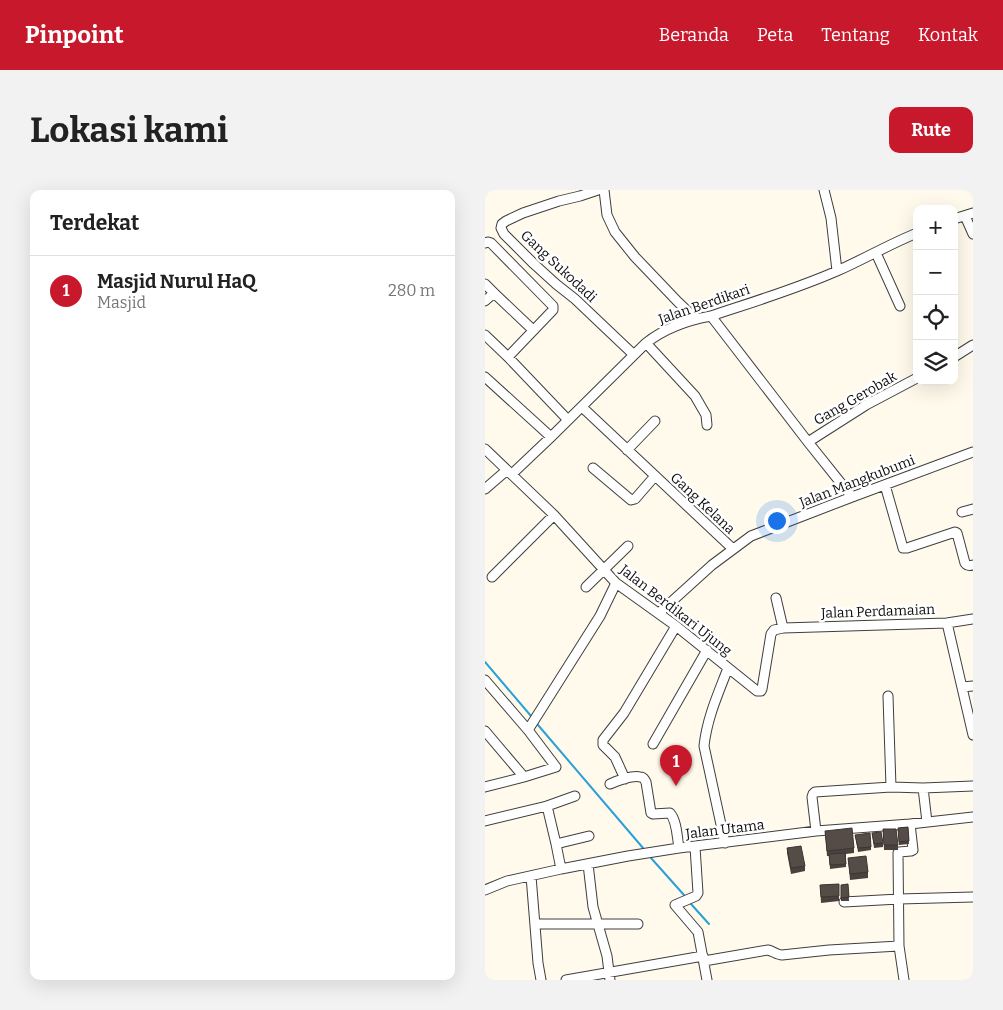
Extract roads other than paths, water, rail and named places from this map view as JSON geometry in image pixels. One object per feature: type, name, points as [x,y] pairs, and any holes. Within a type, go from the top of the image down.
[{"type":"street","name":"Gang Sukodadi","points":[[598,190],[523,213],[507,221],[501,228],[504,234],[534,264],[634,355]]},
{"type":"street","points":[[604,190],[607,215],[615,232],[635,257],[695,319]]},
{"type":"street","points":[[824,190],[831,218],[837,271]]},
{"type":"street","points":[[969,214],[973,234]]},
{"type":"street","name":"Jalan Berdikari","points":[[485,489],[510,472],[551,437],[646,343],[658,334],[695,319],[711,316],[802,285],[837,271],[913,235]]},
{"type":"street","points":[[485,242],[491,243],[553,305],[553,310],[508,357]]},
{"type":"street","points":[[876,253],[900,306]]},
{"type":"street","points":[[485,284],[533,330]]},
{"type":"street","points":[[485,301],[494,293]]},
{"type":"street","points":[[711,316],[852,497]]},
{"type":"street","points":[[485,335],[568,420]]},
{"type":"street","points":[[646,343],[695,396],[707,415],[707,426]]},
{"type":"street","points":[[958,354],[973,345]]},
{"type":"street","points":[[485,377],[551,437]]},
{"type":"street","name":"Gang Gerobak","points":[[808,442],[866,405],[913,380]]},
{"type":"street","name":"Gang Kelana","points":[[582,407],[733,549]]},
{"type":"street","points":[[627,450],[655,421]]},
{"type":"street","name":"Jalan Berdikari Ujung","points":[[485,449],[554,515],[617,584],[659,613],[757,691],[761,691],[771,634],[774,630],[783,628]]},
{"type":"street","name":"Jalan Mangkubumi","points":[[659,613],[712,564],[751,536],[973,452]]},
{"type":"street","name":"Gang Kelana","points":[[593,468],[631,500],[635,499],[655,476]]},
{"type":"street","points":[[885,484],[903,548],[957,532],[965,563],[969,566],[973,565]]},
{"type":"street","points":[[962,512],[973,509]]},
{"type":"street","points":[[492,577],[554,515]]},
{"type":"street","points":[[586,587],[628,546]]},
{"type":"street","points":[[528,730],[600,616],[617,584]]},
{"type":"street","points":[[776,598],[783,628]]},
{"type":"street","name":"Jalan Perdamaian","points":[[783,628],[947,623],[973,618]]},
{"type":"street","points":[[947,623],[973,735]]},
{"type":"street","points":[[625,780],[615,757],[603,745],[603,740],[624,713],[676,626]]},
{"type":"street","points":[[653,744],[707,650]]},
{"type":"street","points":[[725,843],[705,746],[709,718],[728,668]]},
{"type":"street","points":[[485,680],[528,730],[555,767],[524,777],[487,784]]},
{"type":"street","points":[[962,687],[973,686]]},
{"type":"street","points":[[888,696],[891,787]]},
{"type":"street","points":[[485,731],[524,777]]},
{"type":"street","points":[[609,784],[639,776],[645,780],[651,813],[672,814],[677,830],[679,848]]},
{"type":"street","points":[[817,831],[812,798],[815,792],[891,787],[973,786]]},
{"type":"street","points":[[923,788],[927,822]]},
{"type":"street","points":[[485,821],[547,806],[575,796]]},
{"type":"street","points":[[547,806],[561,870]]},
{"type":"street","name":"Jalan Utama","points":[[485,890],[507,881],[628,856],[679,848],[817,831],[973,817]]},
{"type":"street","points":[[904,980],[899,946],[898,854],[899,852],[913,850],[910,824]]},
{"type":"street","points":[[556,844],[589,836]]},
{"type":"street","points":[[695,847],[698,893],[696,896],[675,905],[698,932],[707,980]]},
{"type":"street","points":[[588,864],[593,907],[607,956],[609,976]]},
{"type":"street","points":[[531,876],[541,980]]},
{"type":"street","points":[[844,902],[973,897]]},
{"type":"street","points":[[535,924],[638,924]]},
{"type":"street","points":[[566,980],[609,976],[703,959],[768,950],[782,955],[899,946]]},
{"type":"waterway","points":[[485,662],[531,716]]},
{"type":"waterway","points":[[538,725],[643,848]]},
{"type":"waterway","points":[[651,858],[684,895]]},
{"type":"waterway","points":[[691,904],[709,924]]},
{"type":"place","name":"Masjid Nurul HaQ","points":[[676,786]]}]
